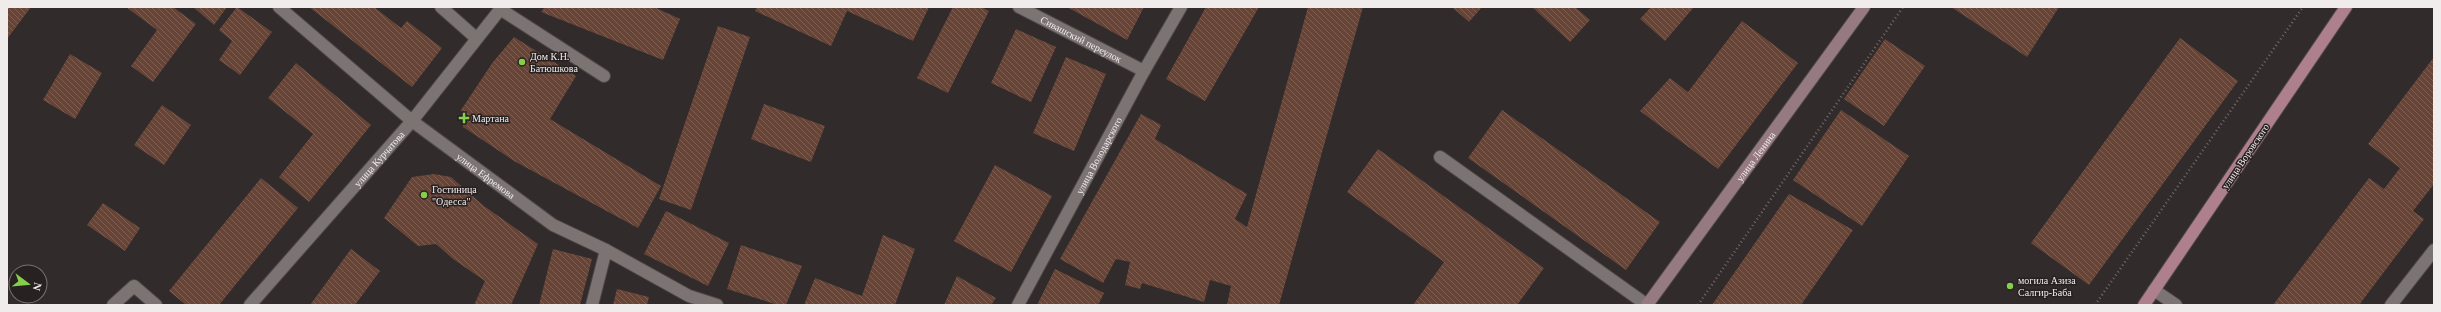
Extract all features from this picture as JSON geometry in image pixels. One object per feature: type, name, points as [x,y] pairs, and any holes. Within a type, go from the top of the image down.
[{"type":"main road","name":"улица Ленина","points":[[1647,305],[1864,7]]},
{"type":"main road","name":"улица Воровского","points":[[2144,305],[2346,7]]},
{"type":"street","name":"улица Ефремова","points":[[279,7],[412,121],[553,225],[606,250],[689,296],[717,305]]},
{"type":"street","points":[[441,7],[476,38]]},
{"type":"street","name":"Сивашский переулок","points":[[1019,7],[1144,72]]},
{"type":"street","name":"улица Володарского","points":[[1018,305],[1144,72],[1182,7]]},
{"type":"street","name":"улица Курчатова","points":[[250,305],[412,121],[501,8]]},
{"type":"street","points":[[501,8],[604,76]]},
{"type":"street","points":[[1440,157],[1647,305]]},
{"type":"street","points":[[592,305],[606,250]]},
{"type":"street","points":[[2391,305],[2434,250]]},
{"type":"street","points":[[113,305],[134,286],[156,305]]},
{"type":"street","points":[[2154,290],[2176,305]]},
{"type":"path","points":[[1698,305],[1903,7]]},
{"type":"path","points":[[2095,305],[2303,7]]},
{"type":"building","points":[[7,7],[31,7],[7,39]]},
{"type":"building","points":[[126,7],[173,7],[196,24],[153,82],[131,66],[157,30]]},
{"type":"building","points":[[193,7],[227,7],[214,25]]},
{"type":"building","points":[[237,7],[272,32],[240,75],[219,60],[232,41],[219,30]]},
{"type":"building","points":[[309,7],[374,7],[401,28],[407,21],[442,48],[412,87]]},
{"type":"building","points":[[545,7],[654,7],[680,19],[663,60],[541,12]]},
{"type":"building","points":[[757,7],[929,7],[913,41],[847,11],[831,46],[755,11]]},
{"type":"building","points":[[953,7],[981,7],[989,11],[948,93],[917,78]]},
{"type":"building","points":[[1067,7],[1144,7],[1127,40]]},
{"type":"building","points":[[1206,7],[1259,7],[1205,101],[1166,79]]},
{"type":"building","points":[[1308,7],[1363,7],[1279,305],[1227,305],[1231,286],[1210,280],[1204,302],[1142,283],[1140,289],[1125,285],[1130,262],[1116,259],[1103,283],[1060,259],[1141,114],[1161,125],[1155,139],[1247,194],[1235,219],[1247,227]]},
{"type":"building","points":[[1452,7],[1482,7],[1469,22]]},
{"type":"building","points":[[1532,7],[1575,7],[1590,20],[1570,42]]},
{"type":"building","points":[[1651,7],[1694,7],[1665,41],[1640,19]]},
{"type":"building","points":[[1951,7],[2059,7],[2027,57]]},
{"type":"building","points":[[1742,21],[1798,63],[1718,169],[1640,111],[1670,78],[1688,92]]},
{"type":"building","points":[[718,26],[750,37],[691,210],[659,199]]},
{"type":"building","points":[[1016,29],[1056,47],[1031,102],[991,83]]},
{"type":"building","points":[[514,37],[576,76],[550,119],[661,186],[638,228],[514,161],[463,127],[461,110],[493,62]]},
{"type":"building","points":[[2180,38],[2238,81],[2089,285],[2031,243]]},
{"type":"building","points":[[1885,39],[1925,66],[1884,126],[1844,99]]},
{"type":"building","points":[[70,54],[102,73],[75,119],[43,100]]},
{"type":"building","points":[[1066,57],[1106,74],[1074,151],[1033,133]]},
{"type":"building","points":[[2434,57],[2434,184],[2413,211],[2424,219],[2359,305],[2273,305],[2369,178],[2384,189],[2400,168],[2368,144]]},
{"type":"building","points":[[296,63],[371,125],[309,202],[279,177],[313,134],[268,98]]},
{"type":"building","points":[[764,104],[825,126],[811,162],[751,139]]},
{"type":"building","points":[[162,105],[191,125],[164,165],[134,145]]},
{"type":"building","points":[[1502,110],[1660,222],[1626,270],[1468,158]]},
{"type":"building","points":[[1841,110],[1909,156],[1862,226],[1793,180]]},
{"type":"building","points":[[1378,149],[1544,268],[1517,305],[1413,305],[1444,262],[1347,192]]},
{"type":"building","points":[[995,165],[1052,196],[1011,272],[954,241]]},
{"type":"building","points":[[434,174],[451,177],[484,206],[538,244],[511,305],[474,305],[485,281],[453,259],[436,244],[418,246],[384,218],[412,177]]},
{"type":"building","points":[[261,178],[298,208],[219,305],[186,305],[169,291]]},
{"type":"building","points":[[1789,194],[1853,230],[1801,305],[1712,305]]},
{"type":"building","points":[[103,203],[140,228],[125,251],[87,225]]},
{"type":"building","points":[[666,211],[729,243],[708,286],[644,254]]},
{"type":"building","points":[[883,235],[915,249],[895,305],[804,305],[815,278],[862,296]]},
{"type":"building","points":[[741,245],[802,266],[786,305],[778,305],[727,289]]},
{"type":"building","points":[[351,249],[380,271],[355,305],[310,305]]},
{"type":"building","points":[[553,249],[592,259],[580,305],[539,305]]},
{"type":"building","points":[[1055,269],[1104,293],[1098,305],[1037,305]]},
{"type":"building","points":[[957,276],[996,298],[991,305],[944,305]]},
{"type":"building","points":[[617,289],[649,297],[647,305],[613,305]]},
{"type":"place","name":"Дом К.Н. Батюшкова","points":[[522,62]]},
{"type":"place","name":"Мартана","points":[[464,118]]},
{"type":"place","name":"Гостиница \"Одесса\"","points":[[424,195]]},
{"type":"place","name":"могила Азиза Салгир-Баба","points":[[2010,286]]}]
